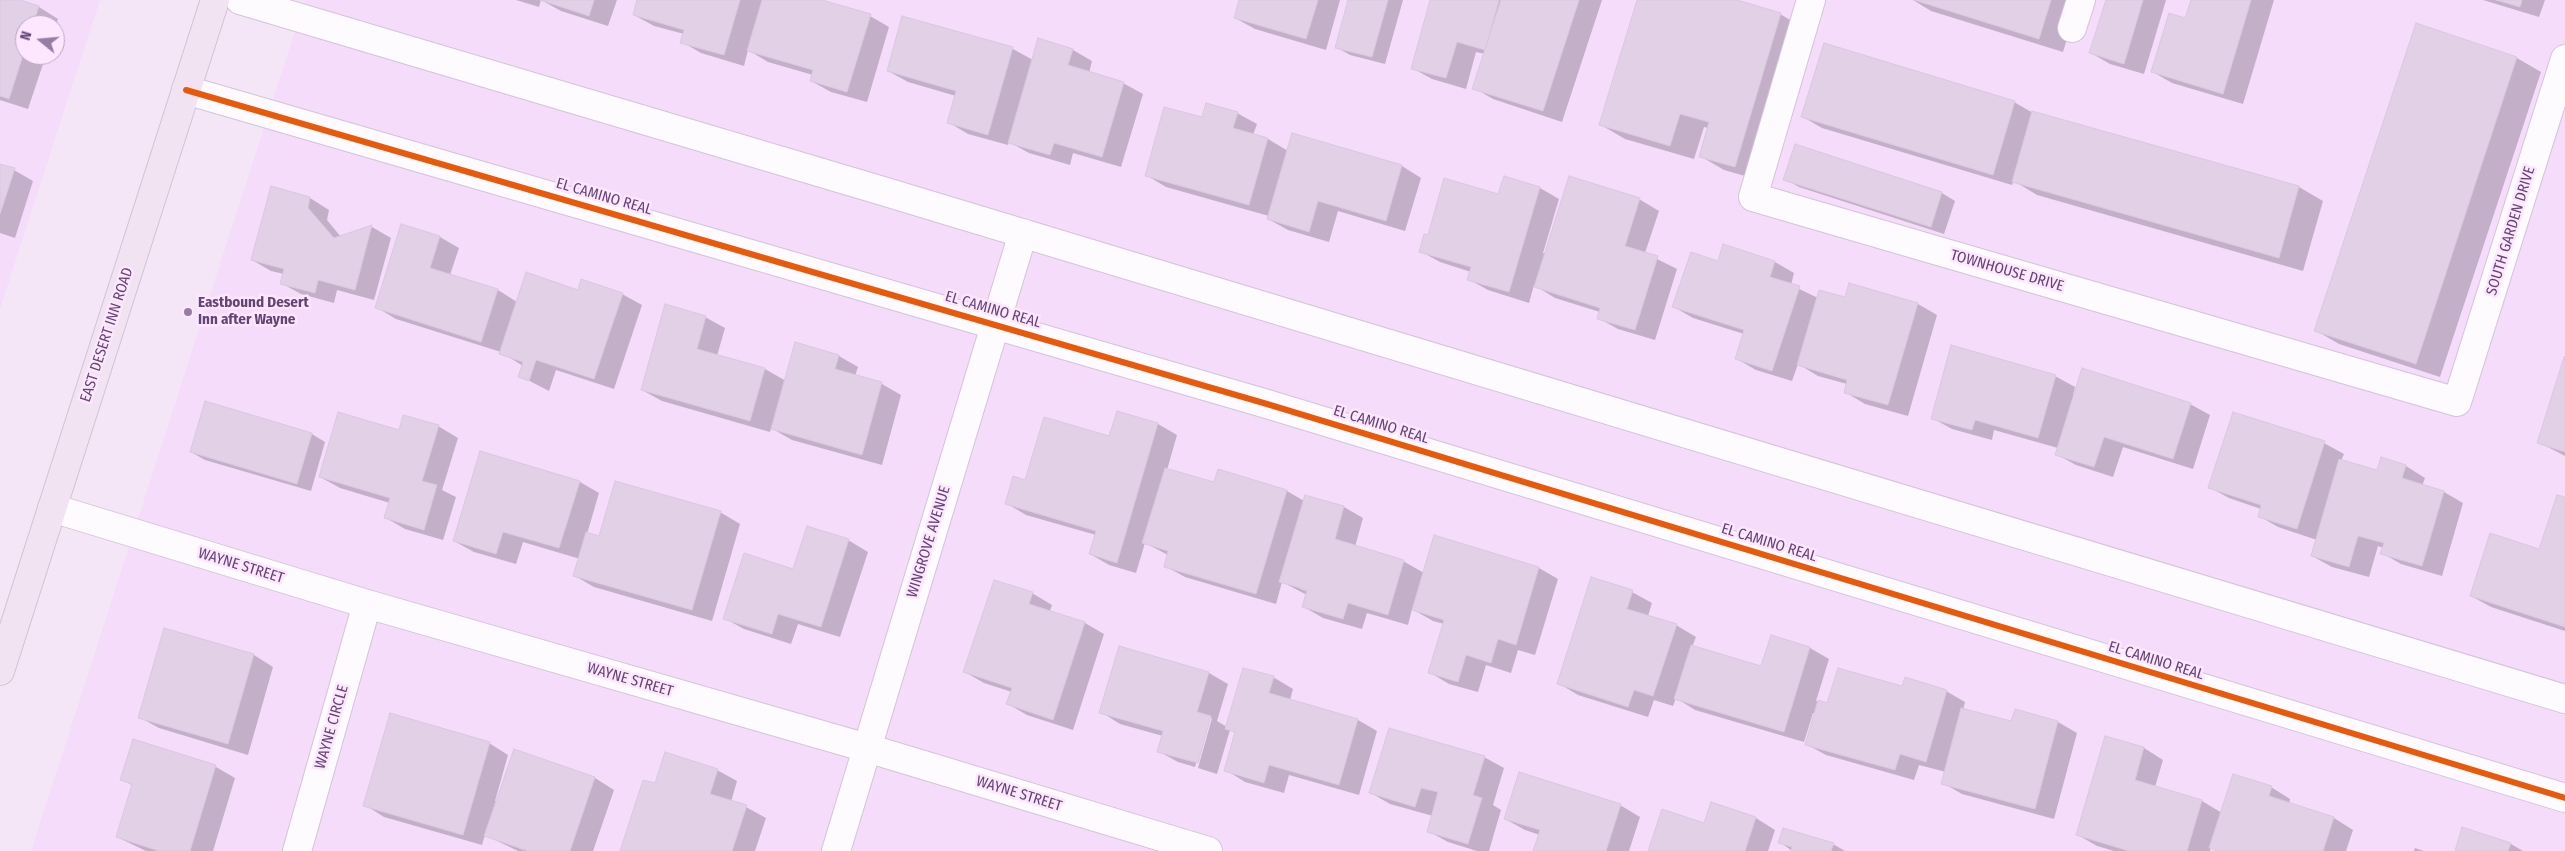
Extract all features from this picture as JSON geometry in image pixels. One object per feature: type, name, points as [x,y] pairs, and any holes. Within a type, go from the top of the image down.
[{"type":"main road","name":"EAST DESERT INN ROAD","points":[[0,670],[214,0]]},
{"type":"street","points":[[240,0],[1023,233],[2565,699]]},
{"type":"street","name":"TOWNHOUSE DRIVE","points":[[1811,0],[1753,196],[2457,402]]},
{"type":"street","points":[[2072,28],[2081,0]]},
{"type":"street","name":"SOUTH GARDEN DRIVE","points":[[2457,402],[2565,59]]},
{"type":"street","name":"EL CAMINO REAL","points":[[186,90],[1267,404],[2565,798]]},
{"type":"street","name":"WINGROVE AVENUE","points":[[836,851],[1023,233]]},
{"type":"street","name":"WAYNE STREET","points":[[52,508],[367,604],[867,748],[1208,851]]},
{"type":"street","name":"WAYNE CIRCLE","points":[[297,851],[367,604]]},
{"type":"shaded area","points":[[0,0],[100,0],[0,309]]},
{"type":"shaded area","points":[[305,0],[2565,0],[2565,851],[31,851]]},
{"type":"building","points":[[0,0],[20,0],[39,6],[36,15],[15,15],[15,65],[20,65],[9,99],[0,96]]},
{"type":"building","points":[[540,0],[594,0],[589,16]]},
{"type":"building","points":[[637,0],[740,0],[724,55],[680,43],[684,30],[633,15]]},
{"type":"building","points":[[762,0],[822,0],[871,14],[847,92],[810,81],[813,70],[747,51]]},
{"type":"building","points":[[1239,0],[1318,0],[1306,39],[1234,18]]},
{"type":"building","points":[[1348,0],[1388,0],[1372,57],[1335,48]]},
{"type":"building","points":[[1430,0],[1499,0],[1485,50],[1457,42],[1446,78],[1411,69]]},
{"type":"building","points":[[1501,0],[1579,0],[1543,111],[1472,89]]},
{"type":"building","points":[[1637,0],[1737,0],[1781,13],[1735,167],[1699,157],[1709,122],[1680,114],[1670,146],[1599,125]]},
{"type":"building","points":[[1914,0],[2051,0],[2039,39]]},
{"type":"building","points":[[2106,0],[2143,0],[2124,64],[2089,53]]},
{"type":"building","points":[[2191,0],[2251,0],[2223,94],[2151,72],[2169,13],[2185,18]]},
{"type":"building","points":[[2496,0],[2522,0],[2520,7]]},
{"type":"building","points":[[902,16],[1013,47],[988,135],[947,123],[956,91],[887,71]]},
{"type":"building","points":[[2416,23],[2517,57],[2416,364],[2314,331]]},
{"type":"building","points":[[1038,38],[1073,49],[1068,65],[1124,82],[1102,157],[1054,143],[1050,155],[1008,143]]},
{"type":"building","points":[[1824,43],[2015,101],[1993,175],[1801,117]]},
{"type":"building","points":[[1206,103],[1238,112],[1233,128],[1268,138],[1249,205],[1145,176],[1164,107],[1202,117]]},
{"type":"building","points":[[2032,111],[2299,186],[2279,258],[2012,182]]},
{"type":"building","points":[[1292,133],[1402,165],[1386,221],[1318,201],[1309,232],[1267,219]]},
{"type":"building","points":[[1795,144],[1942,192],[1931,227],[1783,180]]},
{"type":"building","points":[[0,164],[15,168],[0,214]]},
{"type":"building","points":[[1504,176],[1540,187],[1509,292],[1467,280],[1471,267],[1419,252],[1424,234],[1428,235],[1444,178],[1498,194]]},
{"type":"building","points":[[1569,176],[1640,198],[1625,246],[1658,256],[1635,330],[1597,319],[1600,308],[1534,287]]},
{"type":"building","points":[[271,186],[310,197],[308,208],[334,238],[372,225],[355,290],[318,280],[315,293],[280,284],[284,269],[251,260]]},
{"type":"building","points":[[401,224],[440,236],[430,268],[498,289],[481,342],[375,308]]},
{"type":"building","points":[[1723,244],[1775,261],[1770,277],[1800,286],[1772,371],[1735,359],[1744,330],[1672,307],[1691,252],[1718,261]]},
{"type":"building","points":[[526,272],[578,290],[581,279],[623,293],[594,379],[536,360],[529,381],[518,377],[523,362],[499,354]]},
{"type":"building","points":[[1849,283],[1918,303],[1888,405],[1844,393],[1847,380],[1797,365],[1819,290],[1845,297]]},
{"type":"building","points":[[665,304],[706,316],[697,349],[765,368],[750,421],[641,390]]},
{"type":"building","points":[[795,342],[839,355],[835,369],[882,382],[862,455],[771,429]]},
{"type":"building","points":[[1951,345],[2056,375],[2038,438],[1975,420],[1972,430],[1931,419]]},
{"type":"building","points":[[2565,357],[2565,452],[2537,443]]},
{"type":"building","points":[[2082,368],[2191,403],[2173,459],[2104,437],[2094,467],[2055,455]]},
{"type":"building","points":[[205,401],[312,433],[297,484],[190,452]]},
{"type":"building","points":[[1117,411],[1158,423],[1117,563],[1089,554],[1096,531],[1005,504],[1013,476],[1025,480],[1044,417],[1109,436]]},
{"type":"building","points":[[338,412],[399,430],[403,415],[439,425],[422,481],[437,485],[424,530],[384,518],[390,498],[319,477]]},
{"type":"building","points":[[2233,412],[2325,441],[2297,529],[2258,517],[2261,505],[2208,488]]},
{"type":"building","points":[[480,451],[580,481],[559,548],[503,532],[496,554],[453,541]]},
{"type":"building","points":[[2381,457],[2406,465],[2402,478],[2444,491],[2422,566],[2380,554],[2384,543],[2358,536],[2349,567],[2311,556],[2339,459],[2377,470]]},
{"type":"building","points":[[1165,468],[1214,482],[1218,469],[1287,490],[1256,594],[1164,567],[1168,551],[1142,543]]},
{"type":"building","points":[[615,481],[721,511],[692,610],[573,576],[586,532],[599,536]]},
{"type":"building","points":[[1305,495],[1344,506],[1335,539],[1404,560],[1388,615],[1348,603],[1343,619],[1302,607],[1307,590],[1279,582]]},
{"type":"building","points":[[2557,495],[2565,497],[2565,627],[2470,596],[2490,533],[2539,549]]},
{"type":"building","points":[[807,526],[849,539],[821,627],[778,614],[772,634],[723,619],[744,553],[793,569]]},
{"type":"building","points":[[1434,535],[1539,567],[1516,645],[1498,639],[1491,663],[1466,655],[1458,682],[1428,673],[1444,620],[1412,610]]},
{"type":"building","points":[[1591,577],[1633,590],[1627,609],[1677,624],[1653,696],[1634,690],[1628,707],[1557,684]]},
{"type":"building","points":[[994,580],[1033,592],[1029,604],[1085,622],[1053,720],[1006,704],[1012,688],[963,672]]},
{"type":"building","points":[[164,628],[254,654],[228,744],[138,718]]},
{"type":"building","points":[[1771,635],[1810,647],[1784,732],[1674,699],[1691,645],[1761,666]]},
{"type":"building","points":[[1119,646],[1209,672],[1197,712],[1211,716],[1198,763],[1157,752],[1163,731],[1099,713]]},
{"type":"building","points":[[1243,668],[1274,676],[1269,693],[1358,719],[1339,785],[1269,765],[1264,783],[1224,771],[1235,732],[1225,729]]},
{"type":"building","points":[[1838,668],[1902,686],[1905,677],[1947,690],[1926,762],[1900,754],[1895,770],[1805,745],[1818,700],[1827,703]]},
{"type":"building","points":[[1961,708],[2011,721],[2015,709],[2058,721],[2035,809],[1941,784]]},
{"type":"building","points":[[390,713],[490,742],[463,835],[363,806]]},
{"type":"building","points":[[1389,728],[1485,756],[1473,795],[1482,798],[1468,844],[1427,832],[1438,792],[1421,788],[1415,807],[1369,793]]},
{"type":"building","points":[[2105,736],[2144,747],[2135,780],[2202,800],[2187,851],[2129,851],[2076,835]]},
{"type":"building","points":[[133,739],[216,765],[190,851],[159,851],[116,837],[132,784],[120,780]]},
{"type":"building","points":[[514,749],[595,777],[570,851],[528,851],[484,836]]},
{"type":"building","points":[[665,752],[718,769],[710,794],[747,805],[732,851],[620,851],[643,780],[655,783]]},
{"type":"building","points":[[1519,772],[1621,804],[1606,851],[1533,851],[1540,830],[1504,819]]},
{"type":"building","points":[[2233,774],[2272,786],[2269,796],[2334,817],[2323,851],[2218,851],[2209,848]]},
{"type":"building","points":[[1711,802],[1756,817],[1745,851],[1648,851],[1662,809],[1704,823]]},
{"type":"building","points":[[2462,827],[2511,843],[2508,851],[2455,851]]},
{"type":"building","points":[[1783,828],[1834,843],[1831,851],[1791,851],[1792,847],[1778,843]]},
{"type":"cycle path","points":[[186,90],[1267,404],[2565,798]]},
{"type":"place","name":"Eastbound Desert Inn after Wayne","points":[[188,312]]}]
